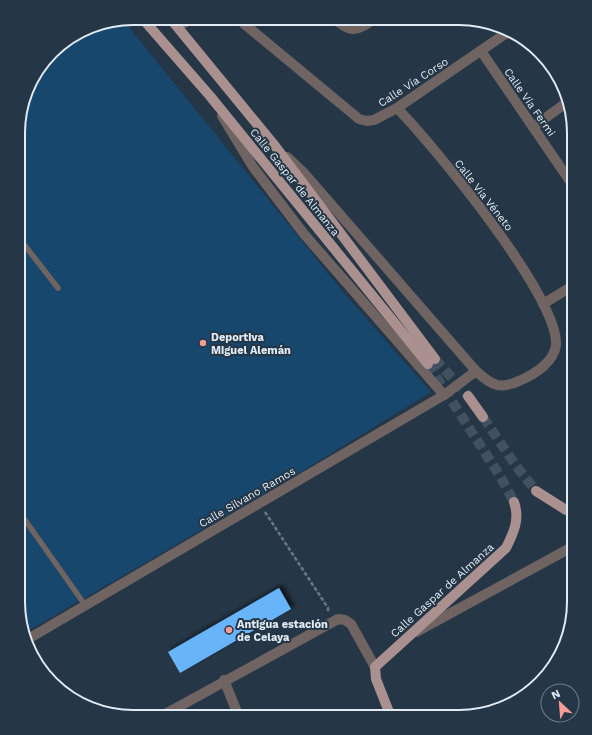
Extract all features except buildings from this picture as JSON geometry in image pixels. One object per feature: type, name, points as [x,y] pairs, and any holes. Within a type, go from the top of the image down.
[{"type":"main road","name":"Calle Gaspar de Almanza","points":[[148,25],[210,96],[431,362],[275,146],[178,27]]},
{"type":"main road","points":[[468,396],[483,417]]},
{"type":"main road","points":[[536,491],[567,510]]},
{"type":"main road","name":"Calle Gaspar de Almanza","points":[[375,667],[506,548],[516,528],[517,510],[514,502]]},
{"type":"main road","points":[[375,667],[376,679],[388,710]]},
{"type":"street","name":"Calle Vía Corso","points":[[246,25],[359,119],[367,121],[374,120],[397,108],[504,35]]},
{"type":"street","points":[[342,25],[353,30],[360,29],[366,25]]},
{"type":"street","name":"Calle Vía Fermi","points":[[481,52],[567,177]]},
{"type":"street","points":[[210,96],[253,167],[304,234],[444,395]]},
{"type":"street","points":[[533,127],[563,105]]},
{"type":"street","name":"Calle Vía Véneto","points":[[275,146],[304,173],[476,371],[486,380],[499,386],[511,385],[530,376],[552,358],[556,346],[555,334],[543,304],[502,236],[416,128],[397,108]]},
{"type":"street","points":[[543,304],[567,290]]},
{"type":"street","name":"Calle Silvano Ramos","points":[[31,637],[444,395],[476,371]]},
{"type":"street","points":[[410,635],[567,550]]},
{"type":"street","points":[[172,710],[224,680],[338,619],[345,620],[352,624],[375,667]]},
{"type":"street","points":[[224,680],[236,710]]},
{"type":"lane","points":[[25,246],[58,288]]},
{"type":"lane","points":[[25,520],[85,605]]},
{"type":"path","points":[[266,514],[328,608]]},
{"type":"shaded area","name":"Deportiva Miguel Alemán","points":[[127,25],[344,293],[431,392],[291,478],[29,630],[25,602],[26,119],[33,92],[43,73],[62,52],[85,36],[105,29]]},
{"type":"tunnel","points":[[435,359],[468,396]]},
{"type":"tunnel","points":[[428,364],[500,476],[514,502]]},
{"type":"tunnel","points":[[483,417],[516,466],[536,491]]},
{"type":"place","name":"Deportiva Miguel Alemán","points":[[203,343]]},
{"type":"place","name":"Antigua estación de Celaya","points":[[229,630]]}]
